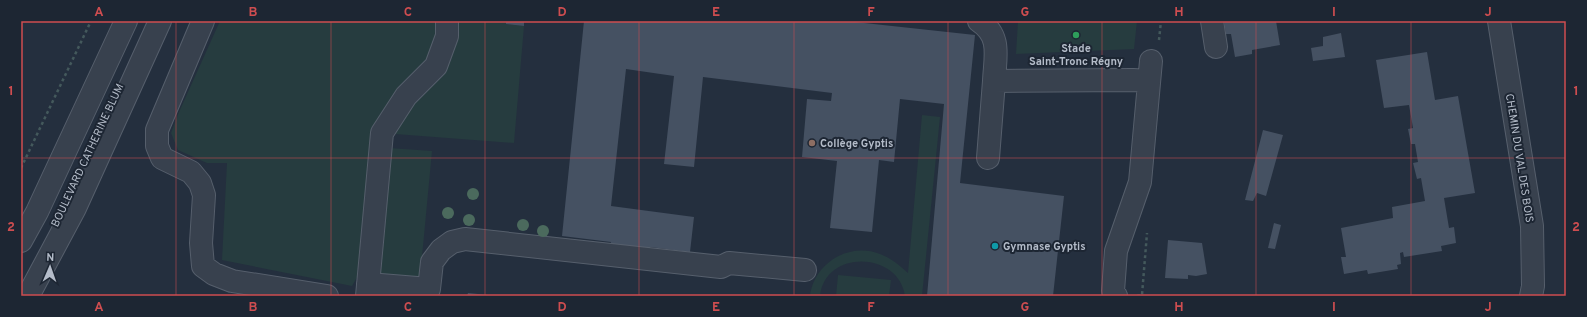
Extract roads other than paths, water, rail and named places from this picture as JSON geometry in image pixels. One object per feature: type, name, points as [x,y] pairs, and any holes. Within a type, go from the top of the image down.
[{"type":"street","points":[[21,213],[114,21]]},
{"type":"street","name":"BOULEVARD CATHERINE BLUM","points":[[21,241],[37,212],[126,21]]},
{"type":"street","name":"BOULEVARD CATHERINE BLUM","points":[[21,288],[62,212],[148,21]]},
{"type":"street","points":[[28,296],[75,208],[160,21]]},
{"type":"street","points":[[203,21],[158,130],[157,146],[162,158],[191,172],[200,183],[204,195],[201,243],[203,266],[214,274],[232,281],[327,296]]},
{"type":"street","points":[[446,21],[447,36],[436,66],[406,96],[382,133],[367,290],[429,289],[432,262],[441,250],[452,242],[465,239],[721,267],[729,263],[805,270]]},
{"type":"street","points":[[979,21],[989,27],[996,44],[988,158]]},
{"type":"street","points":[[1212,21],[1216,47]]},
{"type":"street","name":"CHEMIN DU VAL DES BOIS","points":[[1499,21],[1532,226],[1533,286],[1531,296]]},
{"type":"street","points":[[994,81],[1133,80],[1153,62],[1140,182],[1116,251],[1113,291],[1116,296]]},
{"type":"place","name":"Stade Saint-Tronc Régny","points":[[1076,35]]},
{"type":"place","name":"Collège Gyptis","points":[[812,143]]},
{"type":"place","name":"Gymnase Gyptis","points":[[995,246]]}]
